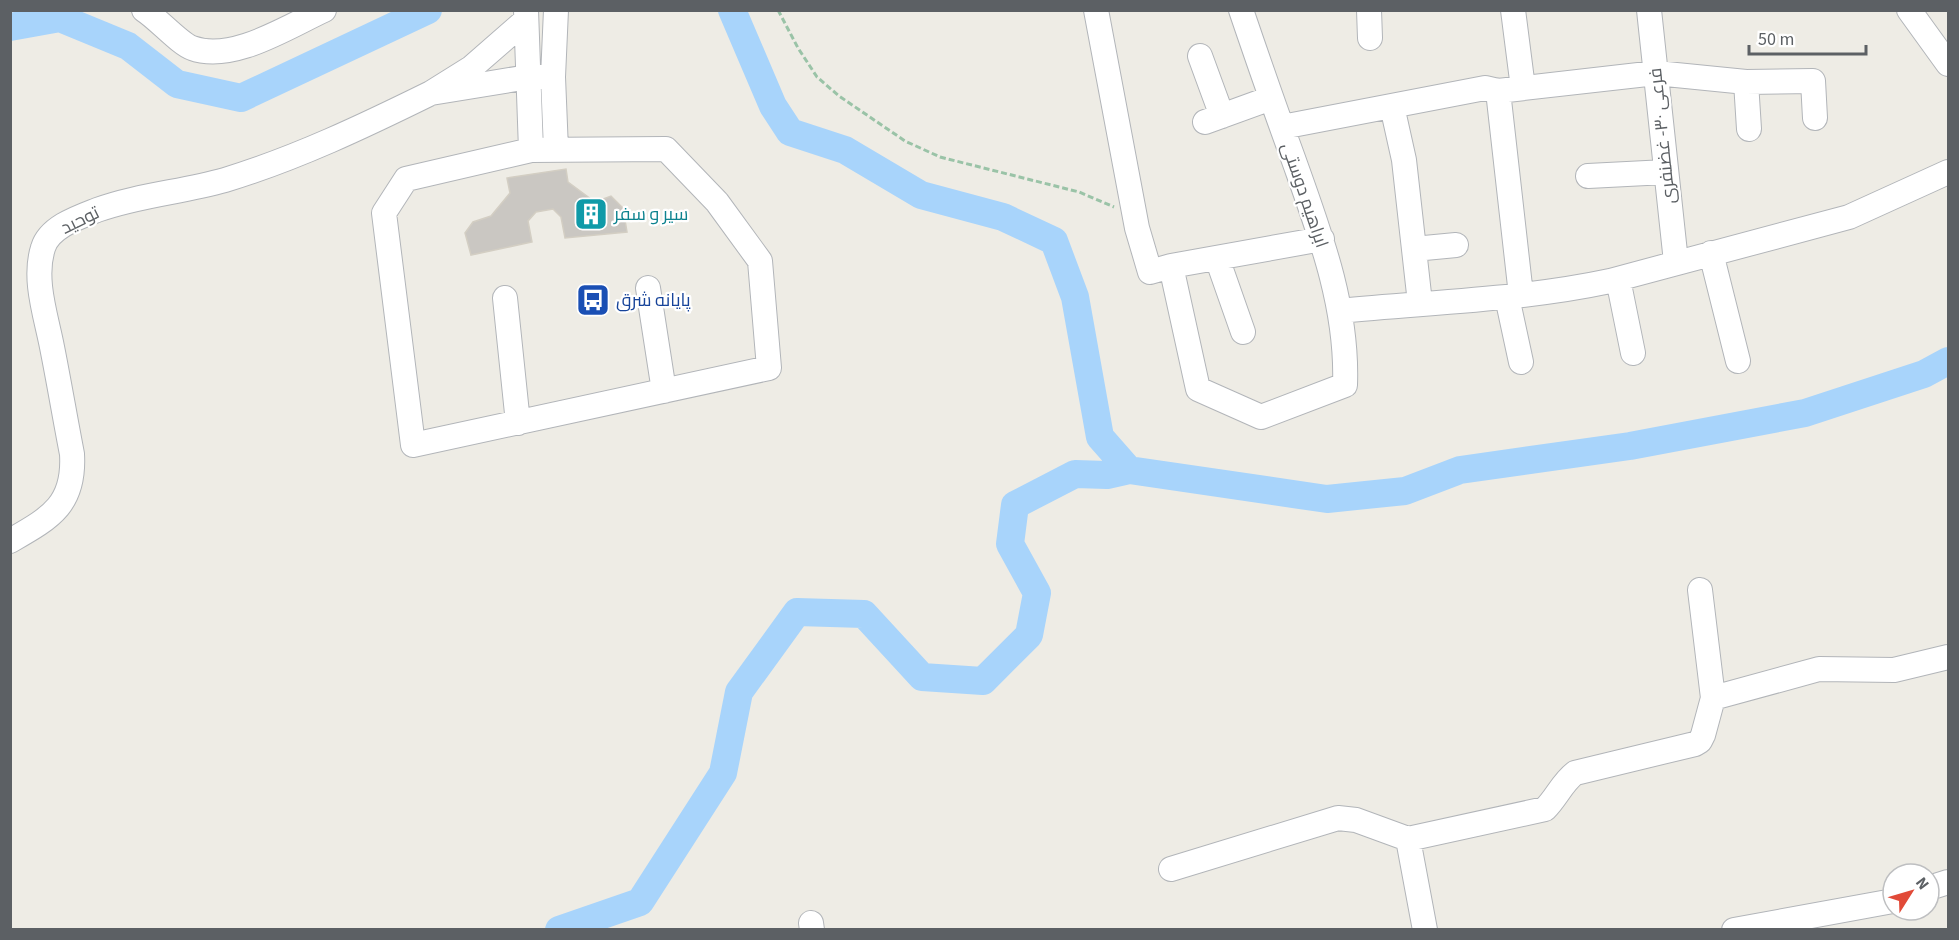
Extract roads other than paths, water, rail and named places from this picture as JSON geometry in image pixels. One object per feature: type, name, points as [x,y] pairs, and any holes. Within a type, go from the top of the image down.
[{"type":"street","points":[[144,10],[190,48],[218,53],[241,49],[288,18],[324,10]]},
{"type":"street","points":[[556,10],[553,78],[556,150]]},
{"type":"street","points":[[1096,10],[1134,212],[1150,272],[1171,266],[1322,239]]},
{"type":"street","name":"ابراهیم دوستی","points":[[1171,266],[1198,389],[1261,417],[1345,385],[1340,311],[1322,239],[1240,10]]},
{"type":"street","points":[[1369,10],[1370,38]]},
{"type":"street","points":[[1513,10],[1522,88]]},
{"type":"street","name":"فرعی ۳۰- غضنفری","points":[[1649,10],[1676,262]]},
{"type":"street","points":[[1909,10],[1948,64]]},
{"type":"street","points":[[526,15],[531,150]]},
{"type":"street","points":[[431,93],[471,68],[526,15]]},
{"type":"street","points":[[1200,56],[1213,119],[1271,98]]},
{"type":"street","points":[[1282,127],[1485,88],[1498,91],[1656,73],[1746,82],[1813,81],[1815,118]]},
{"type":"street","points":[[431,93],[528,77],[553,78]]},
{"type":"street","points":[[1746,82],[1749,129]]},
{"type":"street","points":[[1498,91],[1521,362]]},
{"type":"street","name":"توحید","points":[[10,541],[57,511],[73,475],[72,454],[42,296],[39,266],[44,245],[56,231],[75,219],[108,206],[225,180],[293,156],[345,135],[431,93]]},
{"type":"street","points":[[1392,106],[1404,160],[1420,303]]},
{"type":"street","points":[[666,149],[717,202],[760,261],[769,368],[413,445],[384,213],[406,179],[531,150],[666,149]]},
{"type":"street","points":[[1588,176],[1666,172]]},
{"type":"street","points":[[1340,311],[1514,296],[1576,288],[1618,279],[1848,218],[1948,172]]},
{"type":"street","points":[[1414,249],[1456,245]]},
{"type":"street","points":[[1711,253],[1737,361]]},
{"type":"street","points":[[1217,258],[1243,333]]},
{"type":"street","points":[[1618,279],[1633,353]]},
{"type":"street","points":[[648,288],[664,391]]},
{"type":"street","points":[[505,298],[518,423]]},
{"type":"street","points":[[1171,869],[1338,818],[1356,820],[1408,839],[1545,809],[1556,798],[1565,780],[1575,773],[1695,744],[1703,735],[1713,698],[1701,590]]},
{"type":"street","points":[[1713,698],[1820,669],[1894,670],[1948,657]]},
{"type":"street","points":[[1408,839],[1425,930]]},
{"type":"street","points":[[1734,930],[1881,903]]},
{"type":"waterway","points":[[10,27],[60,18],[128,46],[177,84],[241,98],[428,10]]},
{"type":"waterway","points":[[732,10],[773,106],[790,132],[845,150],[921,195],[1003,217],[1054,241],[1075,297],[1100,437],[1129,470],[1327,499],[1405,491],[1460,470],[1630,446],[1805,413],[1924,374],[1948,361]]},
{"type":"waterway","points":[[559,930],[640,902],[723,773],[739,692],[797,612],[864,614],[922,677],[983,681],[1029,635],[1037,593],[1010,544],[1015,505],[1075,474],[1107,475],[1129,470]]},
{"type":"place","name":"سیر و سفر","points":[[591,214]]},
{"type":"place","name":"پایانه شرق","points":[[593,300]]}]
